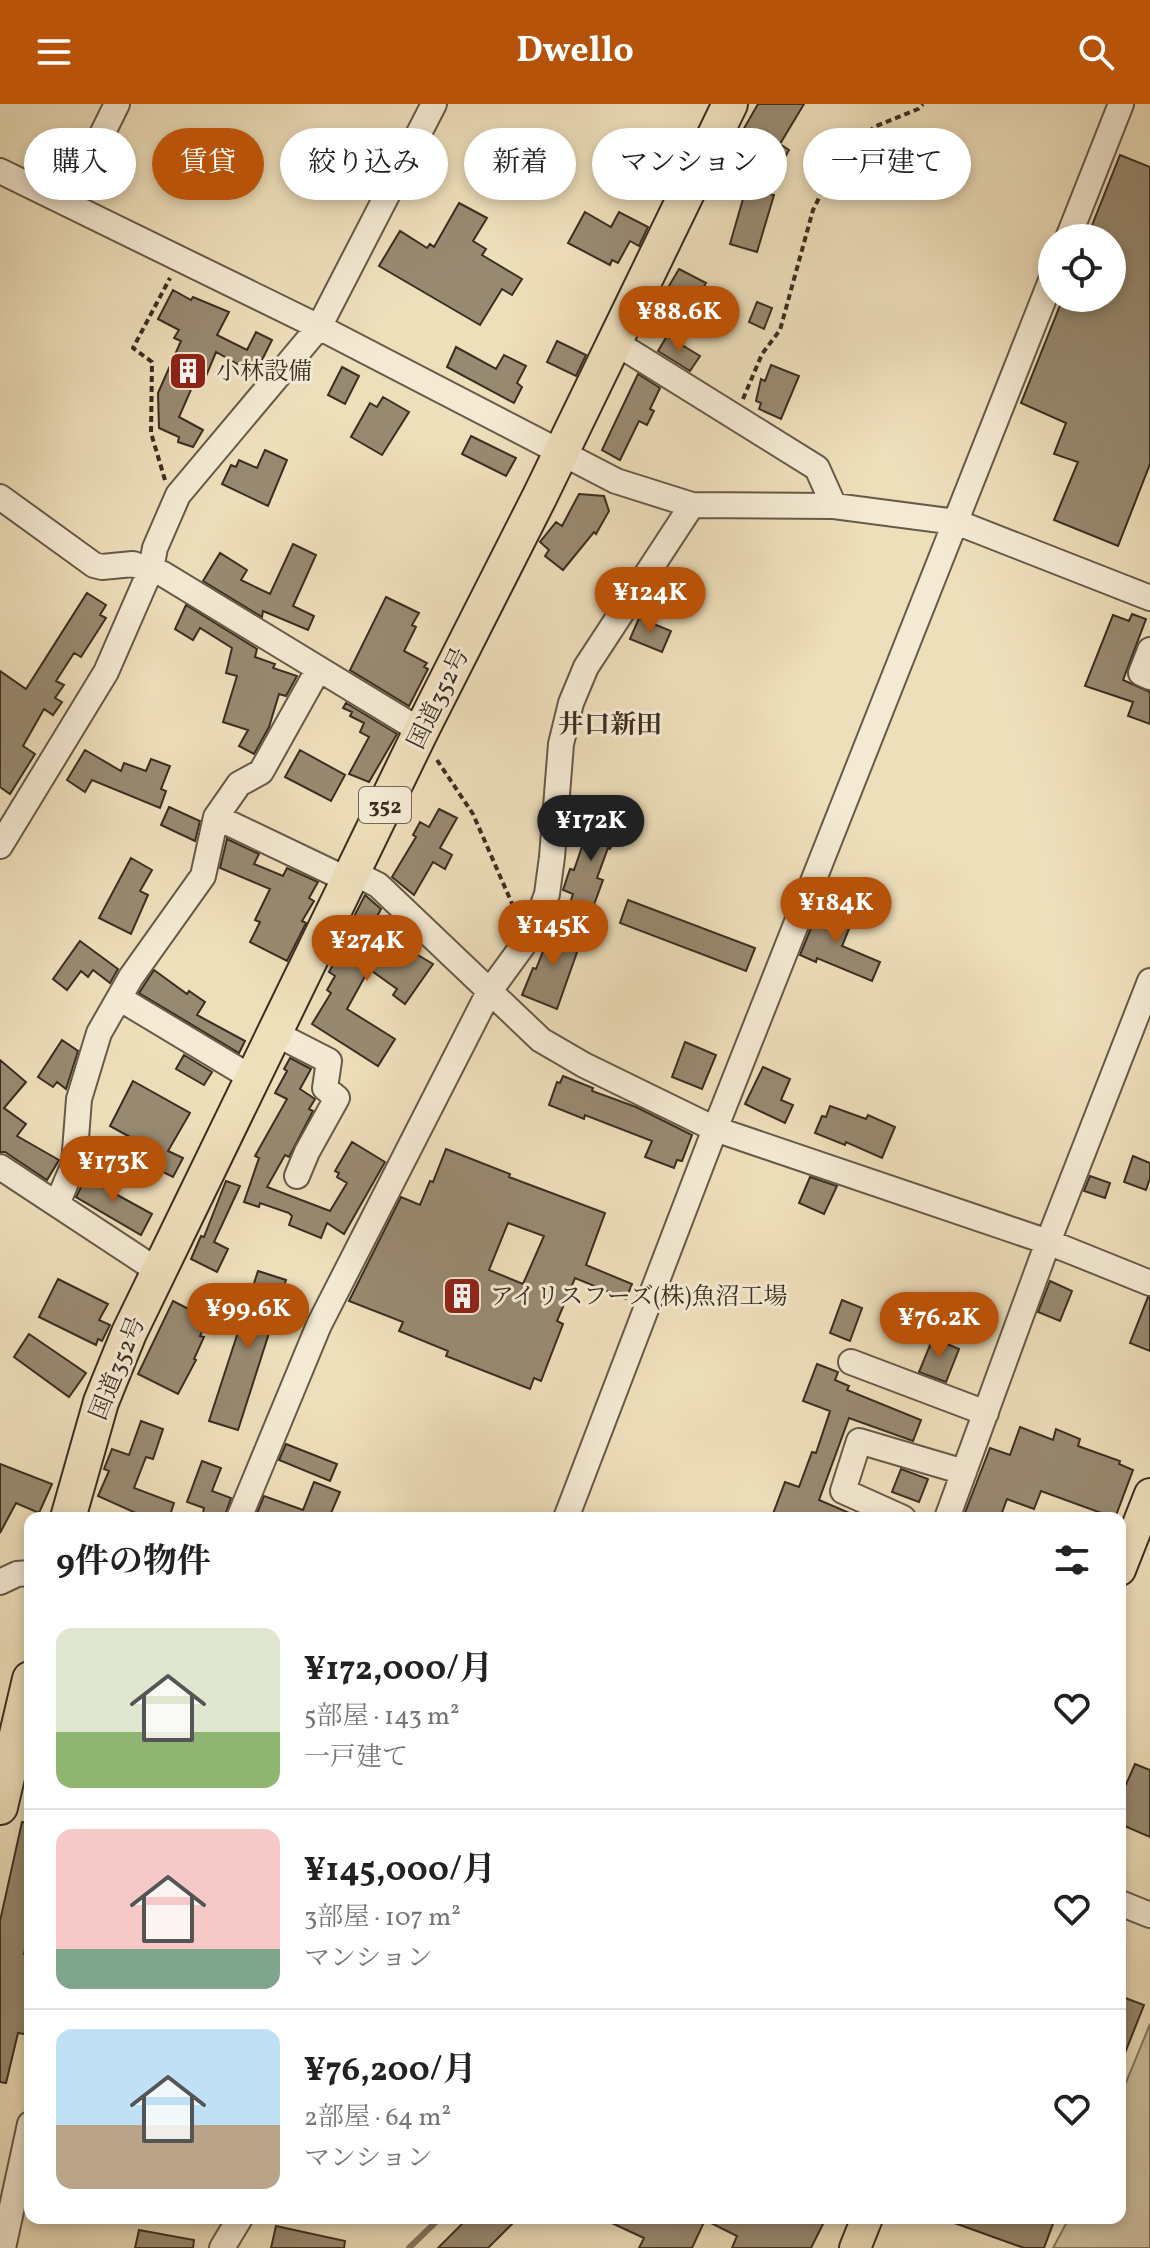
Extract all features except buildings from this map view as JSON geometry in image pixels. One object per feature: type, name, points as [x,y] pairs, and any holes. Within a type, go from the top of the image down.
[{"type":"highway","name":"国道352号","points":[[70,1512],[101,1402],[158,1271],[730,104]]},
{"type":"highway","points":[[0,1807],[24,1705]]},
{"type":"main road","points":[[1126,1539],[1150,1494]]},
{"type":"main road","points":[[855,2248],[865,2224]]},
{"type":"street","points":[[0,846],[8,814],[106,672],[151,569],[155,548],[178,495],[319,327],[434,104]]},
{"type":"street","points":[[1074,224],[1121,104]]},
{"type":"street","points":[[68,203],[114,109]]},
{"type":"street","points":[[0,171],[319,327],[616,481],[692,505],[834,506],[956,522],[1150,598]]},
{"type":"street","points":[[568,1512],[715,1129],[1039,312]]},
{"type":"street","points":[[613,341],[817,468],[834,506]]},
{"type":"street","points":[[0,497],[94,565],[133,564],[151,569],[277,641],[418,738]]},
{"type":"street","points":[[241,1512],[319,1325],[489,992],[527,940],[547,894],[561,744],[571,703],[586,667],[692,505]]},
{"type":"street","points":[[1150,650],[1141,673],[1150,677]]},
{"type":"street","points":[[57,1204],[74,1164],[79,1099],[99,1033],[131,977],[203,876],[216,817],[239,784],[261,772],[318,670]]},
{"type":"street","points":[[216,817],[350,876],[378,885],[489,992],[551,1046],[715,1129],[1048,1242],[1150,1283]]},
{"type":"street","points":[[949,1512],[1048,1242],[1150,981]]},
{"type":"street","points":[[119,998],[252,1078]]},
{"type":"street","points":[[286,1039],[329,1061],[325,1088],[337,1098],[297,1176]]},
{"type":"street","points":[[0,1167],[158,1271]]},
{"type":"street","points":[[851,1362],[986,1413]]},
{"type":"street","points":[[890,1512],[843,1491],[859,1441],[964,1472]]},
{"type":"street","points":[[0,1582],[24,1573]]},
{"type":"street","points":[[1126,1905],[1150,1915]]},
{"type":"street","points":[[3,2248],[24,2152]]},
{"type":"street","points":[[222,2248],[236,2224]]},
{"type":"path","points":[[731,415],[742,401],[762,354],[780,330],[813,210],[831,174],[874,127],[923,104]]},
{"type":"path","points":[[173,505],[151,433],[152,362],[133,348],[180,258]]},
{"type":"path","points":[[418,738],[473,814],[527,940]]},
{"type":"shaded area","points":[[1150,2024],[1150,2248],[1053,2248],[1066,2224],[1126,2224],[1126,2082]]},
{"type":"waterway","points":[[409,2248],[434,2224]]},
{"type":"place","name":"小林設備","points":[[188,371]]},
{"type":"place","name":"アイリスフーズ(株)魚沼工場","points":[[462,1296]]},
{"type":"district","name":"井口新田","points":[[610,724]]}]
